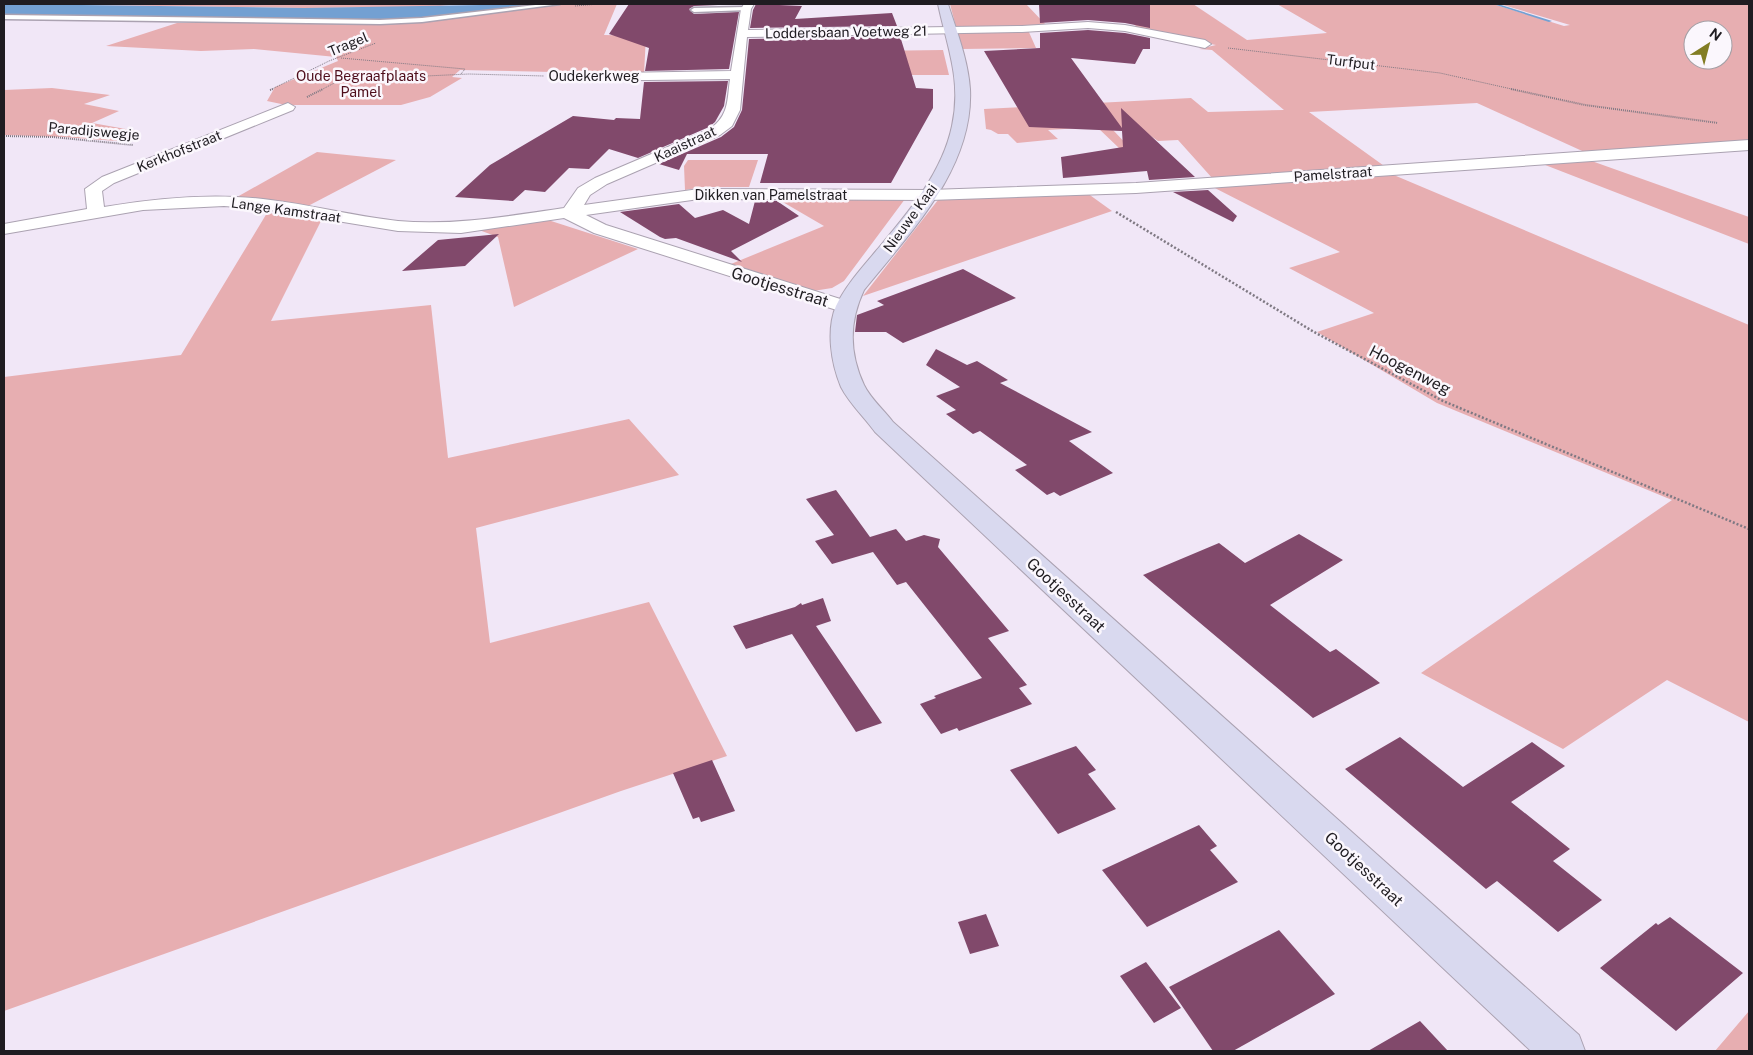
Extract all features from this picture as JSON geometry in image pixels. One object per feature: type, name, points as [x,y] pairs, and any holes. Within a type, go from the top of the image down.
[{"type":"main road","name":"Nieuwe Kaai","points":[[846,307],[856,289],[950,156],[963,101],[962,80],[943,4]]},
{"type":"main road","name":"Gootjesstraat","points":[[846,307],[842,323],[842,351],[853,387],[884,427],[1563,1051]]},
{"type":"street","name":"Kaaistraat","points":[[569,214],[584,192],[601,181],[715,132],[728,123],[733,110],[747,6]]},
{"type":"street","points":[[950,30],[1095,26],[1125,28],[1205,44]]},
{"type":"street","name":"Loddersbaan Voetweg 21","points":[[742,34],[950,30]]},
{"type":"street","name":"Oudekerkweg","points":[[566,77],[737,75]]},
{"type":"street","name":"Kerkhofstraat","points":[[96,213],[93,189],[108,180],[288,107]]},
{"type":"street","name":"Pamelstraat","points":[[923,195],[1164,186],[1749,145]]},
{"type":"street","name":"Dikken van Pamelstraat","points":[[569,214],[699,194],[782,192],[923,195]]},
{"type":"street","name":"Lange Kamstraat","points":[[4,229],[142,205],[224,201],[264,204],[398,226],[432,228],[461,228],[569,214]]},
{"type":"street","name":"Gootjesstraat","points":[[569,214],[600,229],[846,307]]},
{"type":"lane","points":[[4,17],[360,22],[411,21],[557,4]]},
{"type":"lane","points":[[694,10],[747,6]]},
{"type":"path","name":"Tragel","points":[[288,107],[270,104],[264,101],[263,97],[275,86],[329,61],[341,58],[398,34],[411,24],[411,21]]},
{"type":"path","name":"Turfput","points":[[1205,44],[1440,73],[1586,105],[1720,123]]},
{"type":"path","points":[[341,58],[465,69],[460,75]]},
{"type":"path","name":"Oudekerkweg","points":[[288,107],[340,80],[460,75],[566,77]]},
{"type":"path","name":"Paradijswegje","points":[[4,136],[53,137],[183,150]]},
{"type":"path","name":"Hoogenweg","points":[[1082,190],[1314,332],[1400,379],[1443,400],[1749,529]]},
{"type":"green space","points":[[4,4],[458,4],[431,7],[304,8]]},
{"type":"green space","name":"Oude Begraafplaats Pamel","points":[[550,4],[617,4],[604,35],[646,36],[644,74],[460,70],[452,77],[462,78],[430,97],[401,105],[286,105],[267,101],[275,87],[338,61],[336,57],[254,49],[201,51],[106,46],[177,23],[411,21]]},
{"type":"green space","points":[[950,4],[1026,4],[1046,25],[956,27]]},
{"type":"green space","points":[[1109,4],[1193,4],[1247,40],[1327,33],[1277,4],[1493,4],[1564,26],[1570,25],[1500,4],[1749,4],[1749,142],[1591,155],[1477,103],[1309,112],[1387,168],[1213,179],[1178,140],[1158,141],[1145,132],[1113,130],[1150,169],[1141,169],[1097,127],[1048,130],[1058,139],[1017,143],[1008,134],[998,134],[986,129],[984,109],[1191,98],[1208,112],[1284,110],[1212,50],[1199,49],[1216,45],[1128,28],[1136,26]]},
{"type":"green space","points":[[1028,30],[1036,48],[961,49],[958,34],[961,33]]},
{"type":"green space","points":[[943,50],[949,75],[840,75],[870,51]]},
{"type":"green space","points":[[52,88],[110,95],[84,104],[119,111],[92,123],[137,131],[117,141],[4,135],[4,90]]},
{"type":"green space","points":[[317,152],[396,160],[308,206],[237,197]]},
{"type":"green space","points":[[1586,159],[1749,217],[1749,244],[1540,163]]},
{"type":"green space","points":[[688,160],[758,160],[749,187],[703,187],[685,190],[684,166]]},
{"type":"green space","points":[[1389,173],[1749,325],[1749,722],[1667,680],[1563,749],[1421,673],[1672,500],[1437,403],[1317,332],[1374,313],[1289,268],[1340,252],[1207,184]]},
{"type":"green space","points":[[1087,193],[1112,211],[863,296],[938,200],[946,198]]},
{"type":"green space","points":[[769,194],[905,199],[844,281],[832,288],[813,291],[731,264],[824,226]]},
{"type":"green space","points":[[267,213],[322,219],[271,321],[431,305],[448,458],[629,419],[679,475],[476,528],[490,643],[649,602],[727,756],[621,791],[4,1011],[4,377],[181,355]]},
{"type":"green space","points":[[548,220],[638,249],[514,307],[498,237],[479,230]]},
{"type":"green space","points":[[1749,1011],[1749,1051],[1715,1051]]},
{"type":"water","points":[[4,4],[304,8],[543,4],[428,18],[372,20],[4,15]]},
{"type":"building","points":[[629,4],[742,4],[694,6],[689,9],[694,14],[739,12],[729,69],[645,71],[649,48],[609,34]]},
{"type":"building","points":[[756,4],[802,6],[795,19],[892,13],[897,26],[750,28]]},
{"type":"building","points":[[1039,4],[1150,4],[1150,28],[1125,23],[1088,20],[1040,23]]},
{"type":"building","points":[[1088,30],[1125,33],[1150,38],[1150,49],[1143,49],[1135,64],[1071,58],[1122,128],[1121,108],[1195,177],[1149,180],[1147,171],[1063,178],[1061,157],[1123,147],[1122,131],[1029,127],[984,51],[1040,48],[1040,33]]},
{"type":"building","points":[[900,36],[916,88],[933,89],[933,108],[891,183],[760,183],[768,154],[687,154],[679,170],[659,164],[721,137],[734,127],[742,110],[749,39]]},
{"type":"building","points":[[728,81],[724,106],[715,122],[709,127],[638,158],[609,149],[589,169],[569,168],[545,192],[525,190],[513,201],[455,197],[490,165],[573,116],[614,120],[616,118],[640,119],[644,82]]},
{"type":"building","points":[[1208,190],[1237,216],[1233,222],[1173,192]]},
{"type":"building","points":[[755,201],[777,201],[799,216],[731,251],[742,262],[676,238],[665,239],[660,237],[620,212],[679,204],[695,218],[723,210],[749,224]]},
{"type":"building","points":[[499,234],[465,266],[402,271],[438,240]]},
{"type":"building","points":[[963,269],[1016,298],[903,343],[886,332],[855,332],[857,315],[884,305],[877,301]]},
{"type":"building","points":[[936,349],[967,365],[977,361],[1008,380],[1000,383],[1092,432],[1069,441],[1113,473],[1060,496],[1054,492],[1047,495],[1015,470],[1027,465],[980,431],[973,434],[946,414],[956,410],[936,396],[960,387],[926,365]]},
{"type":"building","points":[[836,490],[870,537],[896,529],[906,541],[924,535],[940,539],[938,547],[1009,631],[988,638],[1027,685],[1019,688],[1032,704],[959,731],[957,728],[941,734],[920,704],[936,698],[934,696],[982,678],[906,582],[897,585],[873,552],[832,564],[815,541],[834,535],[806,499]]},
{"type":"building","points":[[1299,534],[1343,560],[1270,605],[1330,652],[1336,649],[1380,683],[1313,718],[1143,575],[1219,543],[1245,563]]},
{"type":"building","points":[[823,598],[831,621],[816,626],[882,723],[856,732],[792,634],[746,649],[733,626],[795,607],[801,603],[802,605]]},
{"type":"building","points":[[1400,737],[1463,787],[1532,742],[1565,766],[1511,802],[1570,849],[1553,861],[1602,900],[1558,932],[1497,881],[1486,889],[1345,769]]},
{"type":"building","points":[[1076,746],[1096,770],[1088,774],[1116,809],[1058,834],[1010,770]]},
{"type":"building","points":[[712,760],[735,811],[701,822],[699,817],[693,819],[673,773]]},
{"type":"building","points":[[1199,825],[1217,846],[1210,850],[1238,882],[1147,927],[1102,870]]},
{"type":"building","points":[[986,914],[999,946],[970,954],[958,922]]},
{"type":"building","points":[[1670,917],[1743,973],[1676,1031],[1600,968],[1656,923],[1658,925]]},
{"type":"building","points":[[1279,930],[1335,994],[1233,1051],[1213,1051],[1169,987]]},
{"type":"building","points":[[1146,962],[1181,1008],[1154,1023],[1120,976]]},
{"type":"building","points":[[1420,1021],[1448,1051],[1368,1051]]},
{"type":"waterway","points":[[1495,4],[1550,21]]}]
